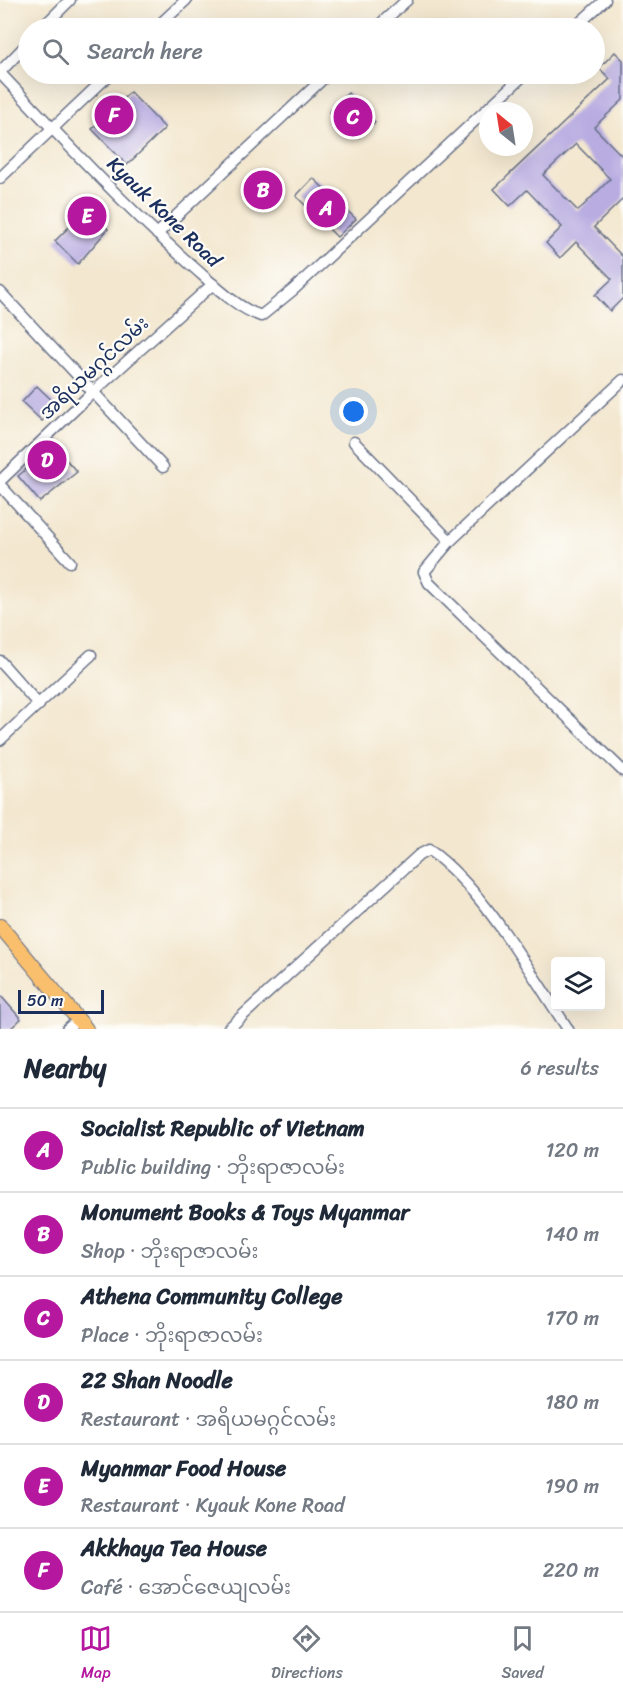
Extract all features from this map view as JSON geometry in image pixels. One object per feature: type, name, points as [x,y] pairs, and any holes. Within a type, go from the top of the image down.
[{"type":"main road","points":[[0,926],[82,1024]]},
{"type":"street","points":[[52,18],[70,0]]},
{"type":"street","points":[[167,18],[186,0]]},
{"type":"street","points":[[387,18],[407,0]]},
{"type":"street","points":[[585,18],[605,0]]},
{"type":"street","points":[[0,73],[18,54]]},
{"type":"street","name":"Kyauk Kone Road","points":[[0,73],[156,234],[213,284],[249,312],[261,316],[302,282],[514,84]]},
{"type":"street","points":[[0,178],[99,84]]},
{"type":"street","points":[[156,234],[317,84]]},
{"type":"street","name":"အရိယမဂ္ဂင်လမ်း","points":[[0,483],[93,392],[213,284]]},
{"type":"street","points":[[0,292],[163,467]]},
{"type":"street","points":[[623,380],[450,541],[424,572],[429,584],[560,707],[623,771]]},
{"type":"street","points":[[354,442],[450,541]]},
{"type":"street","points":[[0,483],[70,562]]},
{"type":"street","points":[[0,740],[91,655]]},
{"type":"street","points":[[0,661],[39,705]]},
{"type":"street","points":[[228,1029],[418,855],[429,850],[439,857],[483,904],[568,1029]]},
{"type":"street","points":[[67,1029],[82,1024]]},
{"type":"building","points":[[615,52],[623,60],[623,100],[594,127],[623,157],[623,199],[594,227],[623,257],[623,298],[610,311],[595,295],[612,279],[576,242],[560,258],[546,243],[562,227],[527,190],[510,206],[494,189],[529,156],[533,156],[533,152],[610,79],[605,74],[605,62]],"holes":[[[576,144],[610,179],[578,211],[543,175]]]},
{"type":"building","points":[[130,92],[165,128],[127,165],[92,129]]},
{"type":"building","points":[[348,93],[375,122],[358,138],[329,112]]},
{"type":"building","points":[[313,178],[356,219],[337,237],[296,196]]},
{"type":"building","points":[[89,207],[108,229],[78,264],[55,241]]},
{"type":"building","points":[[37,386],[58,406],[42,421],[22,402]]},
{"type":"building","points":[[54,446],[77,472],[40,502],[18,476]]},
{"type":"building","points":[[0,995],[21,1019],[10,1029],[0,1029]]},
{"type":"place","name":"Akkhaya Tea House","points":[[114,115]]},
{"type":"place","name":"Athena Community College","points":[[353,117]]},
{"type":"place","name":"Monument Books & Toys Myanmar","points":[[263,190]]},
{"type":"place","name":"Socialist Republic of Vietnam","points":[[326,208]]},
{"type":"place","name":"Myanmar Food House","points":[[87,216]]},
{"type":"place","name":"22 Shan Noodle","points":[[47,460]]}]
